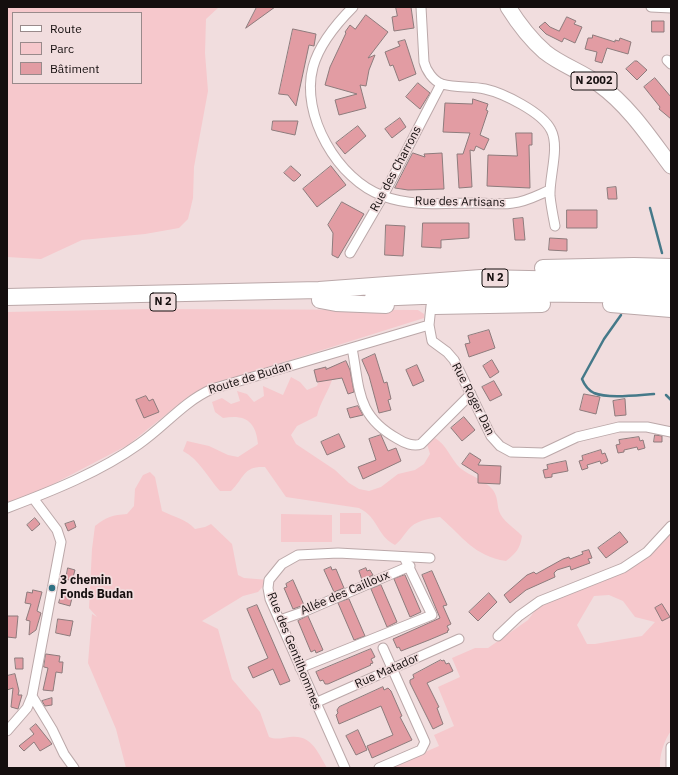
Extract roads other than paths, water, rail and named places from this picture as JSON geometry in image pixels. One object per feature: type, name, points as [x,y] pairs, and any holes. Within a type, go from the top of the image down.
[{"type":"highway","points":[[319,295],[375,279],[450,270],[634,266],[671,267]]},
{"type":"highway","name":"N 2","points":[[7,304],[319,295],[481,278],[671,282]]},
{"type":"highway","name":"N 2","points":[[7,297],[495,293],[671,295]]},
{"type":"highway","points":[[319,295],[336,303],[431,306],[606,304],[671,308]]},
{"type":"main road","name":"N 2002","points":[[508,7],[525,31],[546,53],[600,84],[616,97],[639,123],[671,166]]},
{"type":"street","name":"Rue des Artisans","points":[[353,7],[341,20],[320,52],[313,68],[311,98],[315,121],[324,141],[352,176],[362,184],[383,196],[422,204],[513,203],[550,190]]},
{"type":"street","points":[[421,7],[426,70],[441,84],[486,89],[505,96],[523,105],[546,123],[551,130],[554,138],[550,190],[555,226]]},
{"type":"street","points":[[651,7],[671,8]]},
{"type":"street","name":"Rue des Charrons","points":[[350,253],[383,196],[441,84]]},
{"type":"street","points":[[429,325],[431,306]]},
{"type":"street","name":"Route de Budan","points":[[7,508],[33,498],[122,455],[149,437],[197,396],[222,385],[429,325]]},
{"type":"street","name":"Rue Roger Dan","points":[[429,325],[432,341],[447,352],[454,360],[472,394],[491,436],[500,446],[510,452],[543,452],[577,437],[619,427],[647,427],[671,432]]},
{"type":"street","points":[[352,348],[363,404],[367,414],[380,428],[407,443],[418,445],[421,444],[472,394]]},
{"type":"street","points":[[7,732],[28,708],[32,696],[60,542],[57,530],[33,498]]},
{"type":"street","points":[[498,636],[519,616],[540,601],[623,568],[647,552],[671,526]]},
{"type":"street","name":"Rue des Gentilhommes","points":[[345,768],[270,599],[268,588],[269,580],[282,564],[294,557],[312,553],[430,558]]},
{"type":"street","points":[[300,668],[432,615],[410,566],[404,557]]},
{"type":"street","name":"Allée des Cailloux","points":[[280,620],[303,612],[410,566]]},
{"type":"street","name":"Rue Matador","points":[[315,703],[459,639]]},
{"type":"street","points":[[379,768],[421,750],[425,742],[383,648]]},
{"type":"street","points":[[32,696],[52,729],[64,754],[74,768]]},
{"type":"street","points":[[671,747],[671,768]]},
{"type":"waterway","points":[[650,208],[662,253]]},
{"type":"waterway","points":[[621,315],[604,339],[582,379],[590,390],[600,395],[623,396],[654,394]]},
{"type":"waterway","points":[[666,395],[671,400]]},
{"type":"place","name":"3 chemin Fonds Budan","points":[[52,588]]}]
